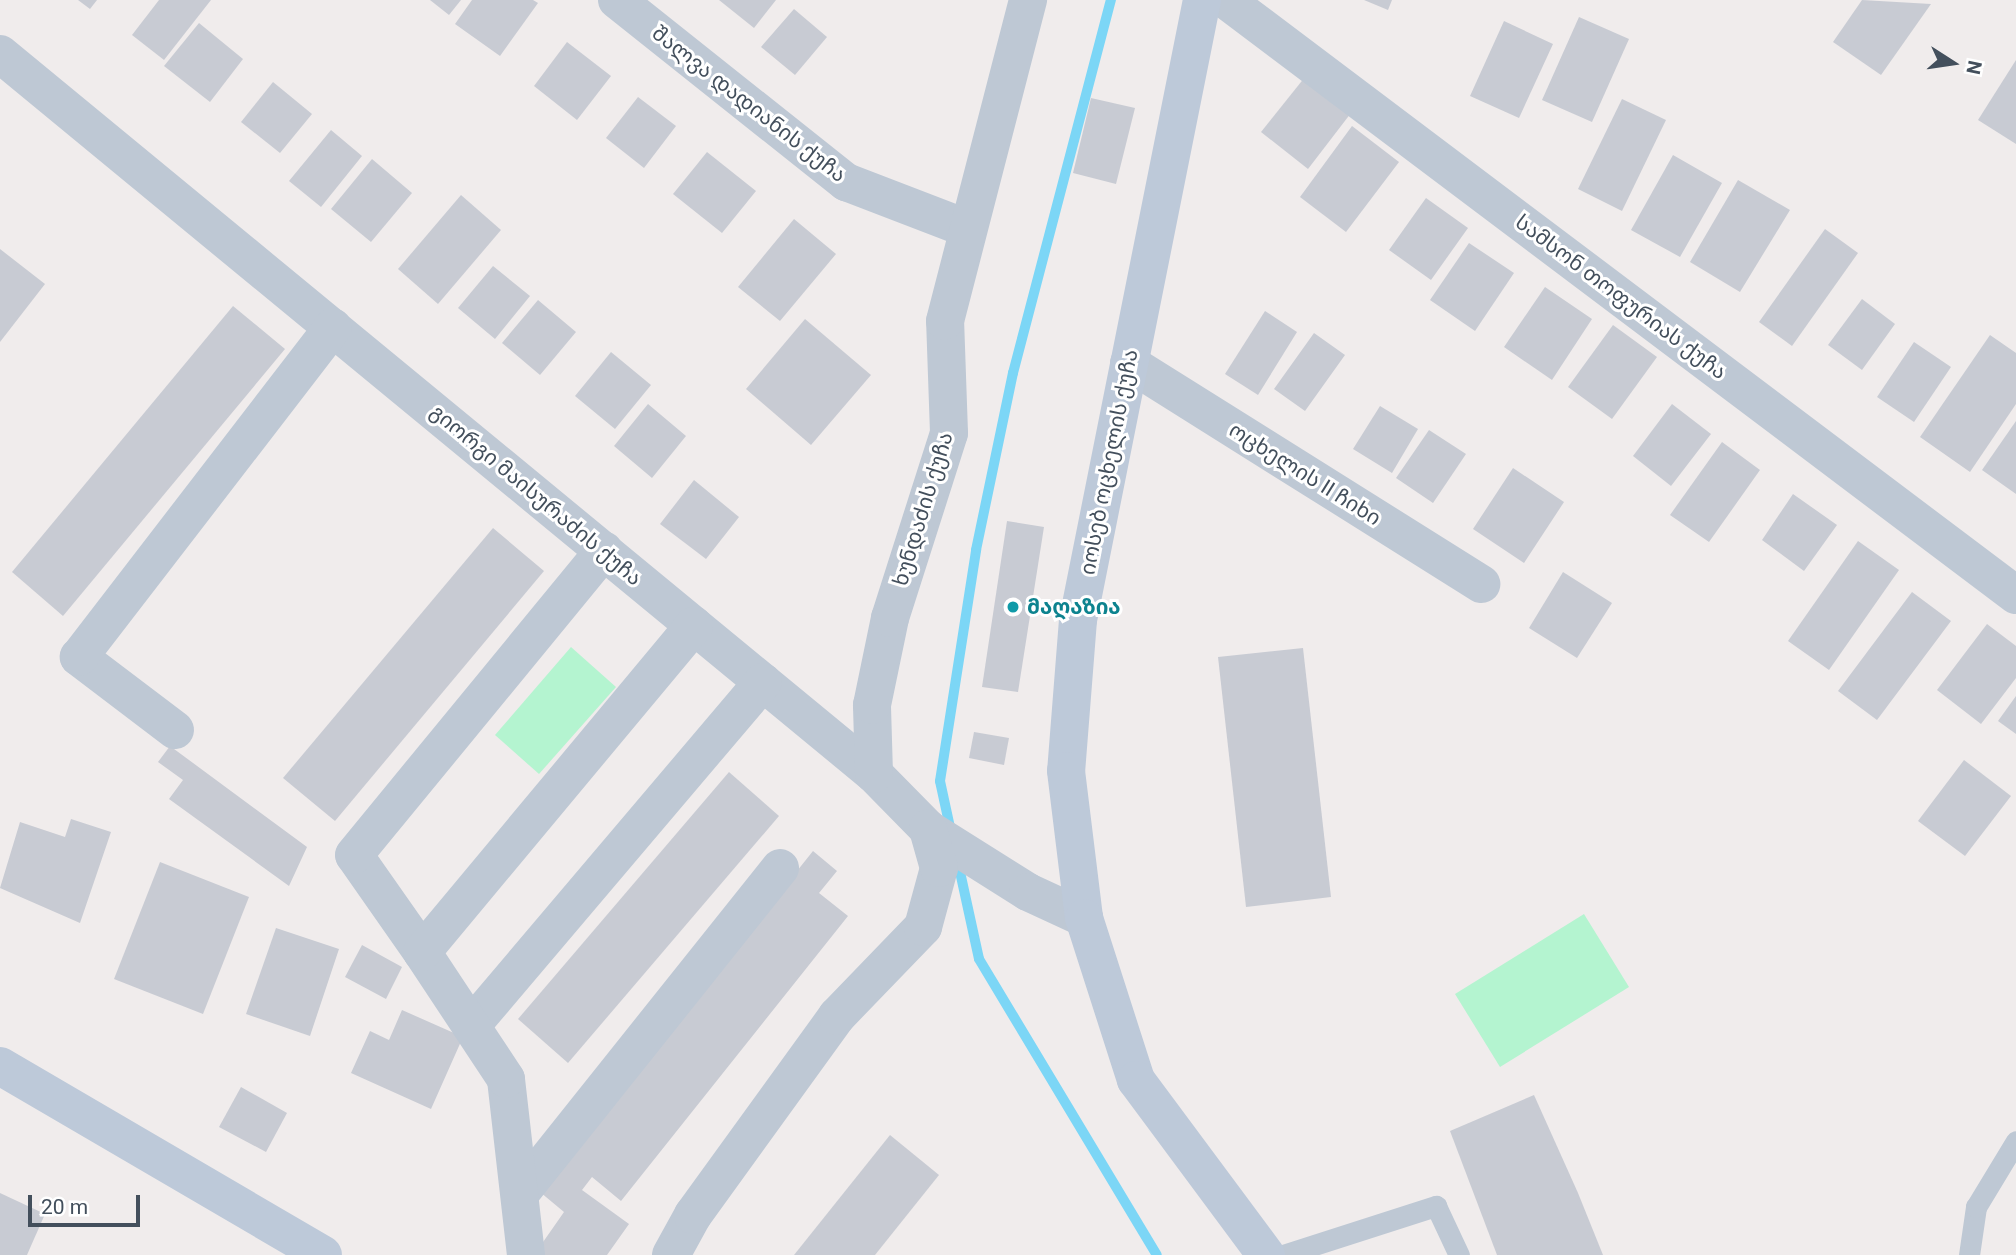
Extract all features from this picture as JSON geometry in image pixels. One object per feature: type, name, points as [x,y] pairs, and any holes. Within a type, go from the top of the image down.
[{"type":"street","name":"შალვა დადიანის ქუჩა","points":[[617,0],[846,182],[966,228]]},
{"type":"street","name":"ხუნდაძის ქუჩა","points":[[874,774],[872,705],[890,618],[949,433],[945,321],[966,228],[1028,0]]},
{"type":"street","name":"იოსებ ოცხელის ქუჩა","points":[[1202,0],[1078,620],[1067,757],[1084,918],[1136,1080],[1266,1255]]},
{"type":"street","name":"სამსონ თოფურიას ქუჩა","points":[[1226,0],[2016,595]]},
{"type":"street","name":"გიორგი მაისურაძის ქუჩა","points":[[0,54],[874,774],[928,828],[1028,892],[1084,918]]},
{"type":"street","points":[[175,730],[79,657],[333,327]]},
{"type":"street","name":"ოცხელის II ჩიხი","points":[[1129,363],[1480,584]]},
{"type":"street","points":[[526,1255],[523,1190],[506,1079],[354,855],[604,551]]},
{"type":"street","points":[[422,952],[694,625]]},
{"type":"street","points":[[471,1026],[763,682]]},
{"type":"street","points":[[671,1255],[693,1214],[837,1016],[923,927],[939,868],[928,828]]},
{"type":"street","points":[[523,1190],[780,868]]},
{"type":"street","points":[[0,1066],[323,1255]]},
{"type":"lane","points":[[1969,1255],[1976,1207],[2016,1141]]},
{"type":"lane","points":[[1283,1255],[1436,1206],[1459,1255]]},
{"type":"green space","points":[[571,647],[616,687],[539,774],[495,735]]},
{"type":"green space","points":[[1584,914],[1629,987],[1500,1067],[1455,994]]},
{"type":"building","points":[[78,0],[97,0],[90,9]]},
{"type":"building","points":[[159,0],[211,0],[164,60],[132,35]]},
{"type":"building","points":[[430,0],[461,0],[449,15]]},
{"type":"building","points":[[472,0],[533,0],[538,3],[500,56],[455,24]]},
{"type":"building","points":[[719,0],[776,0],[754,28]]},
{"type":"building","points":[[1364,0],[1392,0],[1388,10]]},
{"type":"building","points":[[1862,0],[1931,4],[1881,75],[1833,42]]},
{"type":"building","points":[[794,9],[827,37],[795,75],[761,47]]},
{"type":"building","points":[[1579,17],[1629,39],[1592,122],[1542,100]]},
{"type":"building","points":[[1504,21],[1553,44],[1519,118],[1470,96]]},
{"type":"building","points":[[199,23],[243,59],[210,102],[164,66]]},
{"type":"building","points":[[567,42],[611,76],[577,120],[534,86]]},
{"type":"building","points":[[2016,60],[2016,144],[1978,120]]},
{"type":"building","points":[[1305,77],[1351,113],[1308,169],[1261,132]]},
{"type":"building","points":[[273,82],[312,114],[280,153],[241,122]]},
{"type":"building","points":[[638,97],[676,126],[644,168],[606,138]]},
{"type":"building","points":[[1091,98],[1135,108],[1116,184],[1073,173]]},
{"type":"building","points":[[1622,99],[1666,120],[1622,211],[1578,189]]},
{"type":"building","points":[[1352,126],[1399,162],[1346,232],[1300,197]]},
{"type":"building","points":[[331,130],[362,156],[321,207],[289,181]]},
{"type":"building","points":[[707,152],[756,191],[722,233],[673,194]]},
{"type":"building","points":[[1673,155],[1722,183],[1680,257],[1631,230]]},
{"type":"building","points":[[372,159],[412,193],[371,242],[331,209]]},
{"type":"building","points":[[1738,180],[1790,210],[1740,292],[1690,262]]},
{"type":"building","points":[[461,195],[501,230],[438,304],[398,269]]},
{"type":"building","points":[[1426,198],[1468,228],[1431,280],[1389,250]]},
{"type":"building","points":[[794,219],[836,254],[780,321],[738,287]]},
{"type":"building","points":[[1825,229],[1858,253],[1792,346],[1759,322]]},
{"type":"building","points":[[1469,243],[1514,273],[1475,331],[1430,300]]},
{"type":"building","points":[[0,249],[45,284],[0,342]]},
{"type":"building","points":[[493,266],[530,296],[495,339],[458,308]]},
{"type":"building","points":[[1545,287],[1592,319],[1552,380],[1504,347]]},
{"type":"building","points":[[1862,299],[1895,324],[1862,370],[1828,345]]},
{"type":"building","points":[[538,300],[576,332],[540,375],[502,343]]},
{"type":"building","points":[[233,306],[285,349],[63,616],[12,572]]},
{"type":"building","points":[[1265,311],[1297,332],[1258,395],[1225,374]]},
{"type":"building","points":[[805,319],[871,375],[811,445],[746,389]]},
{"type":"building","points":[[1613,325],[1657,357],[1612,419],[1568,387]]},
{"type":"building","points":[[1314,333],[1345,355],[1305,411],[1274,389]]},
{"type":"building","points":[[1990,335],[2016,353],[2016,404],[1970,472],[1920,437]]},
{"type":"building","points":[[1914,342],[1951,367],[1914,422],[1877,397]]},
{"type":"building","points":[[611,352],[651,385],[615,429],[575,396]]},
{"type":"building","points":[[648,404],[686,436],[652,478],[614,446]]},
{"type":"building","points":[[1672,404],[1711,434],[1671,486],[1633,456]]},
{"type":"building","points":[[1380,406],[1418,429],[1392,473],[1353,449]]},
{"type":"building","points":[[2016,421],[2016,494],[1982,470]]},
{"type":"building","points":[[1429,430],[1466,454],[1433,503],[1396,478]]},
{"type":"building","points":[[1722,442],[1760,470],[1709,542],[1670,515]]},
{"type":"building","points":[[1513,468],[1564,502],[1524,563],[1473,529]]},
{"type":"building","points":[[694,480],[739,517],[706,559],[660,524]]},
{"type":"building","points":[[1793,494],[1837,525],[1804,571],[1762,540]]},
{"type":"building","name":"მაღაზია","points":[[1007,521],[1044,527],[1018,692],[982,687]]},
{"type":"building","points":[[493,528],[544,571],[335,821],[283,778]]},
{"type":"building","points":[[1858,541],[1899,570],[1829,670],[1788,641]]},
{"type":"building","points":[[1563,572],[1612,603],[1577,658],[1529,628]]},
{"type":"building","points":[[1912,592],[1951,621],[1877,720],[1838,691]]},
{"type":"building","points":[[1987,624],[2016,646],[2016,678],[1981,724],[1937,690]]},
{"type":"building","points":[[1303,648],[1331,897],[1246,907],[1218,657]]},
{"type":"building","points":[[2016,696],[2016,734],[1998,721]]},
{"type":"building","points":[[974,732],[1009,738],[1004,765],[969,758]]},
{"type":"building","points":[[170,746],[307,847],[289,886],[169,799],[183,780],[158,762]]},
{"type":"building","points":[[1964,760],[2011,796],[1965,856],[1918,821]]},
{"type":"building","points":[[729,772],[779,816],[568,1063],[518,1019]]},
{"type":"building","points":[[71,819],[111,832],[80,923],[0,888],[20,822],[65,837]]},
{"type":"building","points":[[813,851],[837,871],[819,893],[848,916],[621,1201],[592,1177],[582,1190],[629,1224],[607,1255],[534,1255],[564,1212],[540,1192]]},
{"type":"building","points":[[160,862],[249,897],[203,1014],[114,979]]},
{"type":"building","points":[[276,928],[339,949],[310,1036],[246,1014]]},
{"type":"building","points":[[362,945],[402,967],[386,999],[345,977]]},
{"type":"building","points":[[402,1010],[463,1037],[431,1109],[351,1073],[370,1031],[389,1040]]},
{"type":"building","points":[[241,1087],[287,1113],[266,1152],[219,1127]]},
{"type":"building","points":[[1534,1095],[1603,1255],[1497,1255],[1450,1131]]},
{"type":"building","points":[[890,1135],[939,1175],[875,1255],[794,1255]]},
{"type":"building","points":[[0,1193],[45,1214],[27,1255],[0,1255]]},
{"type":"waterway","points":[[951,832],[940,781],[976,550],[1013,373],[1111,0]]},
{"type":"waterway","points":[[957,858],[979,959],[1157,1255]]},
{"type":"place","name":"მაღაზია","points":[[1013,607]]}]
